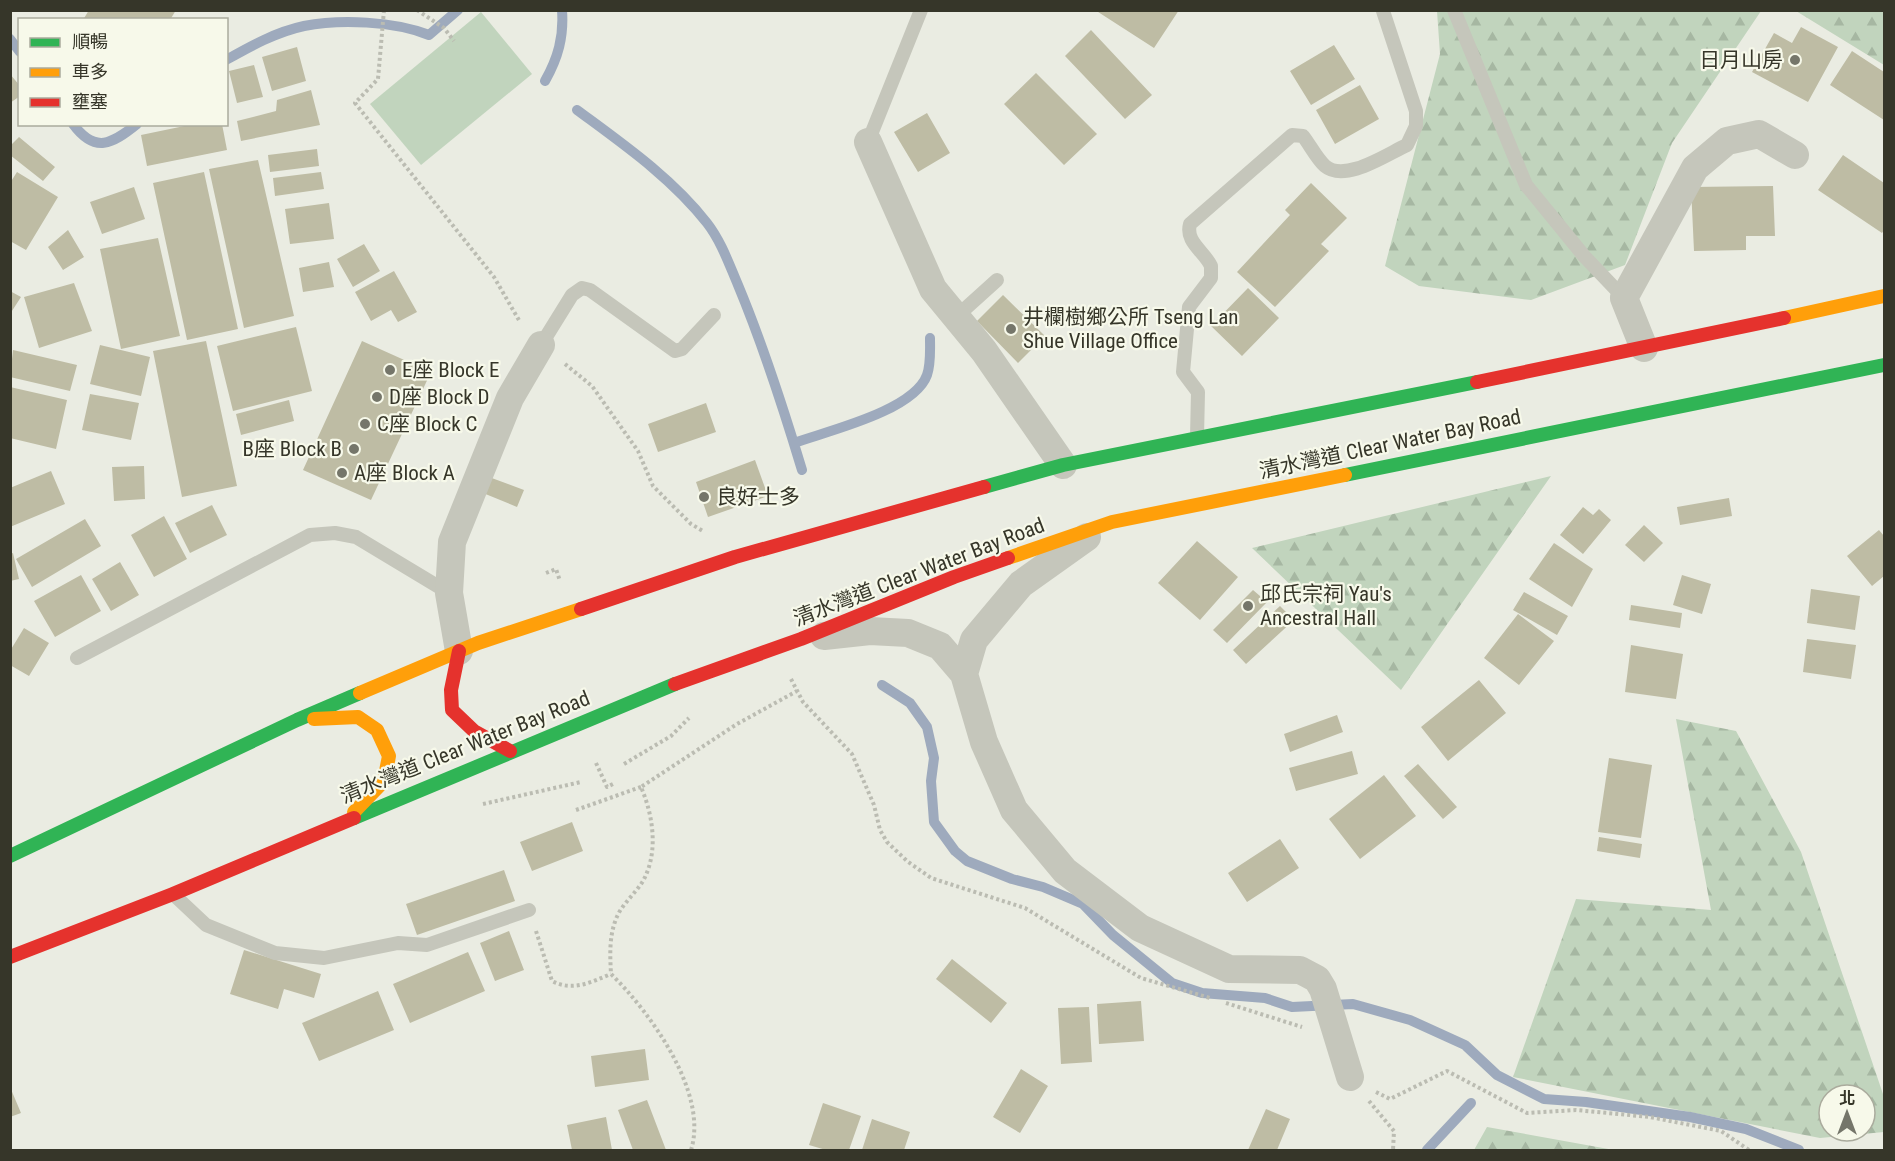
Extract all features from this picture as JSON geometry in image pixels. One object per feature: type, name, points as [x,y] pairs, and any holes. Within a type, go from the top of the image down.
[{"type":"main road","name":"清水灣道 Clear Water Bay Road","points":[[10,856],[297,720],[459,651],[735,557],[1063,465],[1644,348],[1884,296]]},
{"type":"main road","name":"清水灣道 Clear Water Bay Road","points":[[10,957],[173,894],[346,819],[659,690],[801,639],[954,578],[1112,522],[1884,365]]},
{"type":"main road","points":[[459,651],[450,704],[456,717],[510,752]]},
{"type":"main road","points":[[297,720],[358,717],[377,730],[389,756],[384,781],[346,819]]},
{"type":"street","points":[[1644,348],[1624,298],[1695,168],[1727,141],[1759,134],[1795,155]]},
{"type":"street","points":[[868,142],[933,289],[984,351],[1063,465]]},
{"type":"street","points":[[459,651],[449,593],[452,542],[510,398],[541,345]]},
{"type":"street","points":[[964,674],[974,640],[1021,584],[1112,522]]},
{"type":"street","points":[[801,639],[870,631],[908,633],[940,646],[964,674],[984,742],[1014,810],[1065,871],[1140,928],[1229,969],[1300,970],[1317,979],[1323,989],[1321,1026],[1350,1077]]},
{"type":"lane","points":[[868,142],[921,10]]},
{"type":"lane","points":[[1454,10],[1526,185],[1584,256],[1624,298]]},
{"type":"lane","points":[[1197,438],[1198,392],[1183,372],[1189,307],[1211,279],[1211,266],[1190,239],[1190,224],[1292,135],[1303,136],[1325,166],[1336,172],[1348,172],[1407,145],[1416,126],[1416,111],[1383,11]]},
{"type":"lane","points":[[956,317],[997,280]]},
{"type":"lane","points":[[541,345],[572,295],[582,288],[590,290],[675,351],[682,349],[714,315]]},
{"type":"lane","points":[[77,658],[310,535],[335,532],[356,537],[449,593]]},
{"type":"lane","points":[[173,894],[206,926],[275,952],[324,958],[398,943],[427,945],[529,910]]},
{"type":"path","points":[[417,10],[444,28],[454,41]]},
{"type":"path","points":[[384,11],[378,79],[355,103],[494,277],[518,320],[541,345],[592,386],[638,451],[653,486],[691,524],[725,542],[735,557]]},
{"type":"path","points":[[786,670],[803,702],[852,754],[874,805],[880,830],[887,843],[907,861],[931,878],[1025,908],[1141,978],[1214,999]]},
{"type":"path","points":[[576,810],[641,787],[737,724],[797,691]]},
{"type":"path","points":[[624,764],[671,736],[689,718]]},
{"type":"path","points":[[596,763],[607,787],[615,783]]},
{"type":"path","points":[[641,787],[650,808],[652,855],[644,879],[617,916],[610,951],[611,974],[638,1000],[685,1076],[696,1136],[691,1150]]},
{"type":"path","points":[[529,910],[552,981],[563,987],[580,986],[611,974]]},
{"type":"path","points":[[1225,1002],[1321,1026]]},
{"type":"path","points":[[1350,1077],[1390,1100],[1447,1071],[1527,1113],[1576,1110],[1650,1117],[1721,1131],[1749,1150]]},
{"type":"path","points":[[1350,1077],[1394,1131],[1393,1150]]},
{"type":"green space","points":[[1437,11],[1761,11],[1672,143],[1625,265],[1531,300],[1419,286],[1385,266],[1440,54]]},
{"type":"green space","points":[[1796,11],[1884,11],[1884,65]]},
{"type":"green space","points":[[481,12],[532,74],[421,165],[370,104]]},
{"type":"green space","points":[[1551,476],[1401,690],[1252,548]]},
{"type":"green space","points":[[1676,719],[1736,731],[1801,852],[1884,1097],[1884,1132],[1877,1133],[1877,1083],[1817,1083],[1817,1137],[1513,1077],[1576,899],[1711,910]]},
{"type":"green space","points":[[1487,1127],[1614,1150],[1474,1150]]},
{"type":"building","points":[[89,10],[176,10],[171,18],[84,18]]},
{"type":"building","points":[[1095,10],[1179,10],[1154,48]]},
{"type":"building","name":"日月山房","points":[[1801,27],[1838,47],[1808,102],[1752,72],[1774,33],[1792,43]]},
{"type":"building","points":[[1091,30],[1152,95],[1125,119],[1065,56]]},
{"type":"building","points":[[1334,45],[1355,79],[1311,105],[1290,71]]},
{"type":"building","points":[[297,47],[306,81],[272,91],[262,57]]},
{"type":"building","points":[[1852,51],[1884,72],[1884,120],[1830,85]]},
{"type":"building","points":[[254,65],[263,97],[237,103],[229,71]]},
{"type":"building","points":[[1036,73],[1097,134],[1064,165],[1004,104]]},
{"type":"building","points":[[10,74],[18,84],[18,97],[10,103]]},
{"type":"building","points":[[1360,85],[1379,119],[1335,144],[1316,110]]},
{"type":"building","points":[[311,90],[320,125],[241,141],[237,121],[276,111],[277,100]]},
{"type":"building","points":[[927,113],[950,153],[918,172],[894,132]]},
{"type":"building","points":[[184,126],[222,126],[227,150],[147,166],[141,135]]},
{"type":"building","points":[[19,137],[55,167],[43,181],[10,155],[10,146]]},
{"type":"building","points":[[317,149],[319,166],[270,172],[268,155]]},
{"type":"building","points":[[1843,155],[1884,183],[1884,230],[1882,233],[1818,190]]},
{"type":"building","points":[[258,160],[294,316],[244,328],[209,169]]},
{"type":"building","points":[[17,172],[58,197],[26,250],[10,241],[10,183]]},
{"type":"building","points":[[204,172],[238,329],[187,340],[153,183]]},
{"type":"building","points":[[321,172],[324,189],[275,196],[273,178]]},
{"type":"building","points":[[1311,183],[1347,218],[1321,244],[1329,251],[1275,307],[1237,272],[1290,215],[1285,210]]},
{"type":"building","points":[[1773,186],[1775,236],[1746,236],[1746,250],[1694,251],[1691,187]]},
{"type":"building","points":[[134,187],[145,219],[102,234],[90,202]]},
{"type":"building","points":[[329,203],[334,239],[290,244],[285,209]]},
{"type":"building","points":[[68,230],[84,257],[63,270],[48,247]]},
{"type":"building","points":[[158,238],[180,336],[121,349],[100,249]]},
{"type":"building","points":[[364,244],[380,271],[353,287],[337,259]]},
{"type":"building","points":[[329,262],[334,287],[303,292],[299,268]]},
{"type":"building","points":[[394,271],[417,312],[398,322],[391,310],[371,321],[355,292]]},
{"type":"building","points":[[74,283],[92,331],[39,348],[24,297]]},
{"type":"building","points":[[1248,288],[1279,318],[1242,356],[1211,326]]},
{"type":"building","points":[[10,291],[21,297],[10,314]]},
{"type":"building","name":"井欄樹鄉公所 Tseng Lan Shue Village Office","points":[[1003,295],[1045,336],[1018,363],[977,321]]},
{"type":"building","points":[[296,327],[312,391],[233,411],[217,346]]},
{"type":"building","points":[[206,341],[237,486],[182,497],[153,351]]},
{"type":"building","points":[[362,341],[431,372],[371,500],[303,470]]},
{"type":"building","points":[[100,345],[150,357],[141,396],[90,384]]},
{"type":"building","points":[[13,350],[77,365],[70,391],[10,377]]},
{"type":"building","points":[[10,387],[67,400],[56,449],[10,438]]},
{"type":"building","points":[[90,394],[139,403],[131,440],[82,430]]},
{"type":"building","points":[[289,400],[294,421],[241,435],[236,414]]},
{"type":"building","points":[[706,403],[716,432],[658,452],[648,424]]},
{"type":"building","points":[[755,460],[768,496],[708,517],[696,482]]},
{"type":"building","points":[[144,466],[145,499],[114,501],[112,467]]},
{"type":"building","points":[[51,471],[65,504],[10,527],[10,488]]},
{"type":"building","points":[[489,477],[524,490],[517,507],[483,493]]},
{"type":"building","points":[[1729,498],[1732,516],[1680,525],[1677,507]]},
{"type":"building","points":[[212,505],[227,535],[190,553],[175,523]]},
{"type":"building","points":[[1583,507],[1593,515],[1599,509],[1611,520],[1583,554],[1560,535]]},
{"type":"building","points":[[164,516],[187,559],[154,577],[131,535]]},
{"type":"building","points":[[85,519],[101,546],[32,587],[16,559]]},
{"type":"building","points":[[1644,525],[1663,543],[1644,562],[1625,545]]},
{"type":"building","points":[[1879,530],[1884,536],[1884,576],[1872,586],[1847,556]]},
{"type":"building","points":[[1197,541],[1238,577],[1200,620],[1158,583]]},
{"type":"building","points":[[1554,543],[1593,569],[1572,607],[1529,579]]},
{"type":"building","points":[[13,553],[19,579],[10,581],[10,554]]},
{"type":"building","points":[[120,562],[139,595],[111,611],[92,579]]},
{"type":"building","points":[[81,575],[101,611],[55,637],[34,601]]},
{"type":"building","points":[[1682,575],[1711,584],[1702,614],[1673,605]]},
{"type":"building","points":[[1811,589],[1860,596],[1855,630],[1807,623]]},
{"type":"building","name":"邱氏宗祠 Yau's Ancestral Hall","points":[[1253,590],[1267,602],[1227,643],[1213,630]]},
{"type":"building","points":[[1524,592],[1568,616],[1557,635],[1513,610]]},
{"type":"building","points":[[1631,605],[1682,613],[1680,628],[1629,620]]},
{"type":"building","points":[[1280,606],[1294,620],[1246,664],[1233,650]]},
{"type":"building","points":[[1518,614],[1554,641],[1519,685],[1484,658]]},
{"type":"building","points":[[24,628],[49,643],[29,676],[10,665],[10,651]]},
{"type":"building","points":[[1807,639],[1856,645],[1851,679],[1803,672]]},
{"type":"building","points":[[1631,645],[1683,654],[1676,699],[1625,692]]},
{"type":"building","points":[[1479,680],[1506,713],[1448,761],[1421,727]]},
{"type":"building","points":[[1337,715],[1343,732],[1290,752],[1284,734]]},
{"type":"building","points":[[1352,751],[1358,774],[1296,791],[1289,768]]},
{"type":"building","points":[[1609,758],[1652,765],[1641,838],[1598,832]]},
{"type":"building","points":[[1418,764],[1457,807],[1443,819],[1404,776]]},
{"type":"building","points":[[1384,775],[1416,816],[1360,859],[1329,819]]},
{"type":"building","points":[[572,822],[583,851],[532,871],[520,842]]},
{"type":"building","points":[[1599,837],[1642,844],[1640,858],[1597,851]]},
{"type":"building","points":[[1280,839],[1299,868],[1247,902],[1228,873]]},
{"type":"building","points":[[504,870],[515,901],[417,935],[406,904]]},
{"type":"building","points":[[509,931],[524,970],[495,981],[480,943]]},
{"type":"building","points":[[244,950],[321,974],[314,998],[284,989],[278,1009],[230,994]]},
{"type":"building","points":[[468,952],[485,991],[410,1023],[393,984]]},
{"type":"building","points":[[952,959],[1007,1003],[991,1023],[936,979]]},
{"type":"building","points":[[378,991],[394,1030],[319,1061],[302,1023]]},
{"type":"building","points":[[1141,1001],[1144,1041],[1099,1044],[1097,1004]]},
{"type":"building","points":[[1089,1007],[1092,1062],[1061,1064],[1058,1008]]},
{"type":"building","points":[[645,1049],[649,1080],[595,1087],[591,1056]]},
{"type":"building","points":[[1021,1069],[1048,1086],[1020,1133],[993,1117]]},
{"type":"building","points":[[10,1087],[21,1113],[10,1117]]},
{"type":"building","points":[[647,1100],[666,1150],[633,1150],[618,1110]]},
{"type":"building","points":[[823,1103],[861,1116],[849,1150],[826,1150],[809,1145]]},
{"type":"building","points":[[1266,1109],[1290,1119],[1277,1150],[1248,1150]]},
{"type":"building","points":[[606,1117],[612,1150],[572,1150],[567,1125]]},
{"type":"building","points":[[872,1119],[910,1132],[904,1150],[862,1150]]},
{"type":"waterway","points":[[228,59],[254,45],[294,29],[334,22],[384,24],[429,35],[458,10]]},
{"type":"waterway","points":[[545,81],[559,47],[562,10]]},
{"type":"waterway","points":[[10,39],[18,49]]},
{"type":"waterway","points":[[577,110],[663,176],[712,230],[721,245],[756,330],[802,470]]},
{"type":"waterway","points":[[75,126],[89,139],[104,143],[120,137],[134,126]]},
{"type":"waterway","points":[[794,443],[868,418],[905,399],[919,388],[927,375],[930,362],[930,338]]},
{"type":"waterway","points":[[882,685],[910,703],[927,727],[934,758],[931,781],[934,822],[955,851],[967,861],[1012,879],[1043,887],[1083,904],[1113,935],[1172,983],[1202,993],[1265,998],[1292,1007],[1353,1004],[1410,1020],[1465,1045],[1497,1075],[1544,1099],[1586,1102],[1690,1117],[1746,1129],[1799,1150]]},
{"type":"waterway","points":[[1427,1150],[1471,1103]]},
{"type":"traffic: fast","points":[[1345,475],[1884,365]]},
{"type":"traffic: fast","points":[[984,487],[1063,465],[1477,382]]},
{"type":"traffic: fast","points":[[354,818],[675,684]]},
{"type":"traffic: fast","points":[[10,856],[297,720],[360,693]]},
{"type":"traffic: slow","points":[[1784,318],[1884,296]]},
{"type":"traffic: slow","points":[[1008,558],[1112,522],[1345,475]]},
{"type":"traffic: slow","points":[[360,693],[478,643],[581,609]]},
{"type":"traffic: slow","points":[[314,719],[358,717],[377,730],[389,756],[384,781],[354,812]]},
{"type":"traffic: jam","points":[[1477,382],[1784,318]]},
{"type":"traffic: jam","points":[[581,609],[735,557],[984,487]]},
{"type":"traffic: jam","points":[[675,684],[801,639],[954,577],[1008,558]]},
{"type":"traffic: jam","points":[[459,651],[451,690],[452,710],[474,731],[510,751]]},
{"type":"traffic: jam","points":[[10,957],[173,894],[354,818]]},
{"type":"place","name":"日月山房","points":[[1795,60]]},
{"type":"place","name":"井欄樹鄉公所 Tseng Lan Shue Village Office","points":[[1011,329]]},
{"type":"place","name":"E座 Block E","points":[[390,370]]},
{"type":"place","name":"D座 Block D","points":[[377,397]]},
{"type":"place","name":"C座 Block C","points":[[365,424]]},
{"type":"place","name":"B座 Block B","points":[[354,449]]},
{"type":"place","name":"A座 Block A","points":[[342,473]]},
{"type":"place","name":"良好士多","points":[[704,497]]},
{"type":"place","name":"邱氏宗祠 Yau's Ancestral Hall","points":[[1248,606]]}]
